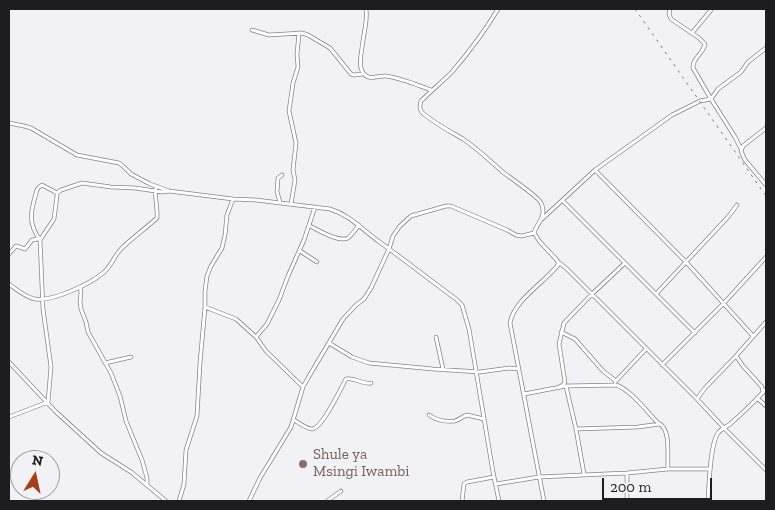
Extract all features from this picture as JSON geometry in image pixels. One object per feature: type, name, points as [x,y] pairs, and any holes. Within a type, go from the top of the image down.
[{"type":"street","points":[[363,74],[360,57],[366,9]]},
{"type":"street","points":[[498,9],[469,52],[451,73],[421,101],[420,111],[484,155],[536,197],[541,203],[542,220]]},
{"type":"street","points":[[670,9],[671,19],[703,41],[704,49],[694,63],[694,70],[725,120],[741,149],[742,156],[766,185]]},
{"type":"street","points":[[692,33],[711,10]]},
{"type":"street","points":[[252,30],[269,35],[299,33],[308,35],[327,46],[354,75],[363,74],[371,78],[382,76],[432,90]]},
{"type":"street","points":[[291,204],[295,180],[293,170],[296,143],[289,111],[293,83],[298,67],[299,33]]},
{"type":"street","points":[[534,233],[534,230],[542,220],[595,170],[672,115],[711,99],[718,89],[741,72],[748,62],[766,48]]},
{"type":"street","points":[[9,123],[31,128],[82,156],[119,163],[131,174],[169,190],[233,199],[280,202],[336,211],[346,215],[461,303],[468,329],[499,501]]},
{"type":"street","points":[[741,149],[766,128]]},
{"type":"street","points":[[595,170],[686,262],[753,336]]},
{"type":"street","points":[[280,202],[277,188],[278,178],[282,176]]},
{"type":"street","points":[[57,193],[82,184],[162,192],[169,190]]},
{"type":"street","points":[[48,402],[51,367],[43,300],[40,239],[30,214],[37,190],[42,185],[57,193]]},
{"type":"street","points":[[9,284],[23,295],[43,300],[91,282],[108,268],[114,256],[123,246],[157,218],[156,186]]},
{"type":"street","points":[[9,254],[16,246],[25,249],[32,240],[40,239],[54,219],[57,193]]},
{"type":"street","points":[[179,501],[184,484],[186,450],[197,416],[205,290],[211,266],[222,248],[233,199]]},
{"type":"street","points":[[563,201],[695,333]]},
{"type":"street","points":[[656,294],[737,205]]},
{"type":"street","points":[[249,501],[260,478],[294,420],[303,387],[343,319],[364,298],[371,288],[394,234],[408,218],[446,206],[455,207],[516,235],[522,236],[534,233]]},
{"type":"street","points":[[256,337],[272,315],[310,226],[315,207]]},
{"type":"street","points":[[310,226],[332,237],[342,239],[348,238],[359,225]]},
{"type":"street","points":[[534,233],[558,262],[766,470]]},
{"type":"street","points":[[300,251],[317,262]]},
{"type":"street","points":[[662,364],[695,333],[766,257]]},
{"type":"street","points":[[544,501],[510,323],[514,311],[555,268],[558,262]]},
{"type":"street","points":[[559,387],[565,382],[559,344],[565,321],[625,263]]},
{"type":"street","points":[[80,287],[81,309],[88,332],[111,373],[120,396],[126,421],[142,460],[147,484]]},
{"type":"street","points":[[205,307],[236,318],[303,387]]},
{"type":"street","points":[[697,399],[766,322]]},
{"type":"street","points":[[561,332],[575,339],[603,371],[616,381]]},
{"type":"street","points":[[436,337],[442,369]]},
{"type":"street","points":[[329,344],[352,357],[368,362],[475,372],[509,368],[519,369]]},
{"type":"street","points":[[613,384],[646,349]]},
{"type":"street","points":[[736,356],[742,366],[762,386],[763,393]]},
{"type":"street","points":[[105,363],[131,357]]},
{"type":"street","points":[[9,362],[56,411],[101,453],[131,472],[166,501]]},
{"type":"street","points":[[294,420],[310,429],[315,428],[326,415],[346,379],[366,384],[371,383]]},
{"type":"street","points":[[524,394],[566,386],[619,385],[658,424],[663,426],[666,432],[668,469]]},
{"type":"street","points":[[566,386],[584,474]]},
{"type":"street","points":[[708,501],[714,441],[718,432],[746,410],[766,389]]},
{"type":"street","points":[[758,398],[766,406]]},
{"type":"street","points":[[9,417],[48,402]]},
{"type":"street","points":[[429,415],[435,419],[447,421],[457,420],[467,415],[484,419]]},
{"type":"street","points":[[576,429],[638,427],[658,424]]},
{"type":"street","points":[[496,484],[539,477],[668,469],[710,469]]},
{"type":"street","points":[[627,473],[627,501]]},
{"type":"street","points":[[462,501],[464,484],[494,477]]},
{"type":"street","points":[[327,501],[341,491]]},
{"type":"railway","points":[[635,9],[766,196]]},
{"type":"place","name":"Shule ya Msingi Iwambi","points":[[303,464]]}]
